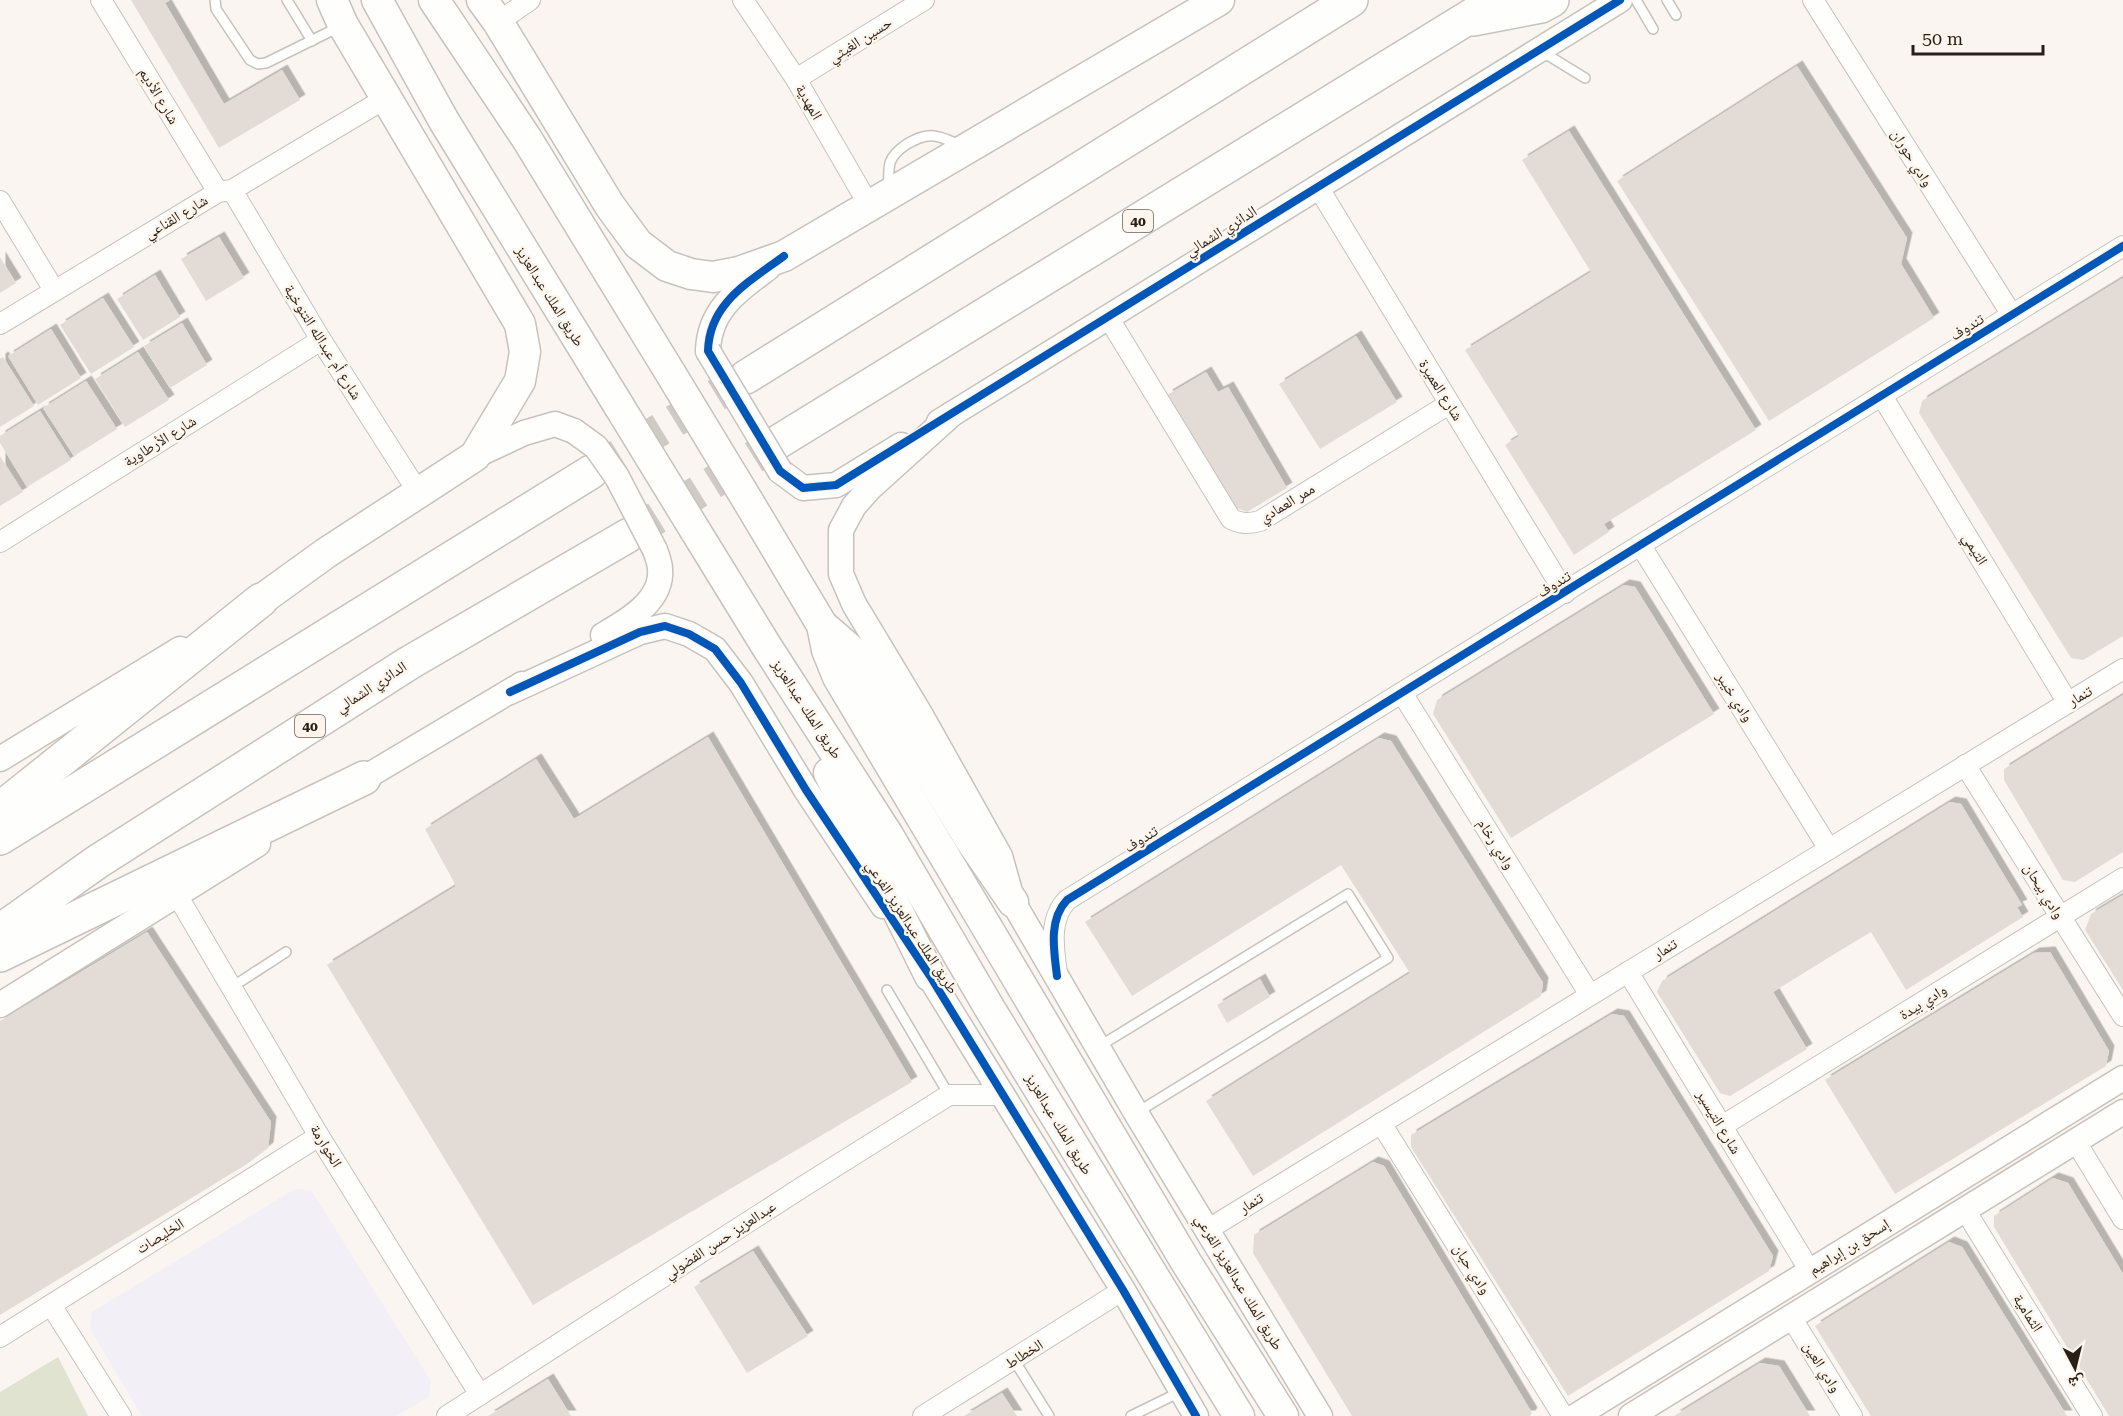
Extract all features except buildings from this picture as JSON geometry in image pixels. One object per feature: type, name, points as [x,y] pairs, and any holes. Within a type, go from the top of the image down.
[{"type":"highway","points":[[746,377],[1351,0]]},
{"type":"highway","name":"40","points":[[779,457],[1497,0]]},
{"type":"highway","points":[[1463,21],[1541,6],[1552,0]]},
{"type":"highway","points":[[0,838],[591,472]]},
{"type":"highway","name":"الدائري الشمالي","points":[[0,931],[97,862],[399,669],[642,543]]},
{"type":"highway","points":[[0,809],[261,600]]},
{"type":"highway","points":[[0,955],[364,778]]},
{"type":"main road","name":"طريق الملك عبدالعزيز","points":[[377,0],[444,121],[767,647],[888,834],[1068,1138],[1239,1416]]},
{"type":"main road","points":[[434,0],[526,139],[822,625],[859,657],[969,838],[1013,902]]},
{"type":"main road","points":[[458,0],[526,139]]},
{"type":"main road","points":[[490,11],[610,206],[638,244],[668,266],[691,274],[713,277],[739,272],[784,256],[1219,0]]},
{"type":"main road","points":[[343,8],[444,121]]},
{"type":"main road","points":[[261,600],[326,553],[475,456],[520,381],[525,352],[520,324],[386,98],[343,8]]},
{"type":"main road","points":[[822,625],[827,650],[838,677],[1186,1262],[1283,1416]]},
{"type":"main road","points":[[767,647],[930,976]]},
{"type":"street","name":"شارع الأديم","points":[[101,0],[225,191]]},
{"type":"street","points":[[490,11],[530,0]]},
{"type":"street","name":"المهدية","points":[[743,0],[880,201]]},
{"type":"street","name":"حسين الغيثي","points":[[796,80],[924,0]]},
{"type":"street","name":"الدائري الشمالي","points":[[779,457],[803,488],[836,485],[1620,0]]},
{"type":"street","name":"وادي حوران","points":[[1813,0],[2012,315]]},
{"type":"street","name":"شارع القناعي","points":[[0,324],[54,290],[386,98]]},
{"type":"street","name":"شارع العميرة","points":[[1318,187],[1565,593]]},
{"type":"street","name":"شارع أم عبدالله التنوخية","points":[[225,191],[417,492]]},
{"type":"street","points":[[0,201],[54,290]]},
{"type":"street","name":"تندوف","points":[[1057,976],[1054,947],[1055,919],[1059,909],[1067,900],[2123,246]]},
{"type":"street","points":[[779,457],[708,351],[709,335],[714,320],[736,292],[784,256]]},
{"type":"street","name":"ممر العمادي","points":[[1108,317],[1231,519],[1237,522],[1260,521],[1449,404]]},
{"type":"street","name":"شارع الأرطاوية","points":[[0,542],[321,340]]},
{"type":"street","name":"التيمي","points":[[1882,396],[2068,703]]},
{"type":"street","name":"طريق الملك عبدالعزيز الفرعي","points":[[952,414],[870,488],[854,506],[841,530],[841,574],[854,604],[922,717],[1000,856],[1013,902],[1136,1113],[1320,1416]]},
{"type":"street","points":[[0,1005],[364,778],[628,620],[643,608],[658,586],[660,568],[642,543],[617,477],[596,447],[574,431],[555,424],[524,433],[475,456]]},
{"type":"street","name":"وادي خيبر","points":[[1641,546],[1829,849]]},
{"type":"street","points":[[0,759],[261,600]]},
{"type":"street","name":"طريق الملك عبدالعزيز الفرعي","points":[[510,692],[640,632],[665,626],[688,634],[715,649],[741,683],[806,790],[930,976],[1123,1290],[1180,1392],[1196,1416]]},
{"type":"street","name":"تنمار","points":[[1207,1230],[2123,669]]},
{"type":"street","name":"وادي رخام","points":[[1402,693],[1590,995]]},
{"type":"street","name":"وادي بيحان","points":[[1965,765],[2123,1016]]},
{"type":"street","name":"وادي بيدة","points":[[1722,1126],[2123,878]]},
{"type":"street","name":"الخوارمة","points":[[177,895],[319,1136],[480,1395]]},
{"type":"street","name":"شارع التيسير","points":[[1628,972],[1810,1271]]},
{"type":"street","name":"إسحق بن إبراهيم","points":[[1576,1416],[2123,1078]]},
{"type":"street","points":[[949,1095],[1003,1095]]},
{"type":"street","name":"عبدالعزيز حسن الفضولي","points":[[447,1416],[804,1185],[949,1095]]},
{"type":"street","name":"إسحق بن إبراهيم","points":[[1631,1416],[2123,1112]]},
{"type":"street","name":"وادي حبان","points":[[1381,1123],[1563,1416]]},
{"type":"street","name":"الخليصات","points":[[0,1337],[319,1136]]},
{"type":"street","points":[[2076,1142],[2123,1219]]},
{"type":"street","name":"الثمامية","points":[[1965,1210],[2092,1416]]},
{"type":"street","name":"الخطاط","points":[[923,1416],[1123,1290]]},
{"type":"street","points":[[51,1305],[121,1416]]},
{"type":"street","name":"وادي العين","points":[[1791,1317],[1852,1416]]},
{"type":"lane","points":[[215,0],[216,9],[250,60],[258,64],[266,63],[312,40],[343,8]]},
{"type":"lane","points":[[287,0],[312,40]]},
{"type":"lane","points":[[1636,0],[1653,29]]},
{"type":"lane","points":[[1667,0],[1676,15]]},
{"type":"lane","points":[[1539,50],[1585,78]]},
{"type":"lane","points":[[1098,1047],[1348,894],[1388,958],[1136,1113]]},
{"type":"lane","points":[[232,987],[286,952]]},
{"type":"lane","points":[[887,990],[949,1095]]},
{"type":"lane","points":[[1014,1360],[1049,1416]]},
{"type":"lane","points":[[1131,1416],[1180,1392]]},
{"type":"shaded area","points":[[295,1189],[311,1190],[431,1381],[429,1397],[396,1416],[142,1416],[90,1329],[92,1312]]},
{"type":"green space","points":[[58,1357],[88,1416],[0,1416],[0,1392]]},
{"type":"tunnel","points":[[591,472],[746,377]]},
{"type":"tunnel","points":[[629,535],[778,442]]},
{"type":"cycle path","points":[[784,256],[733,295],[723,307],[710,334],[708,351],[780,471],[803,488],[836,485],[1620,0]]},
{"type":"cycle path","points":[[1057,976],[1055,926],[1061,908],[1067,900],[2123,246]]},
{"type":"cycle path","points":[[510,692],[640,632],[665,626],[689,634],[715,649],[741,683],[806,790],[930,976],[1123,1290],[1196,1416]]}]
